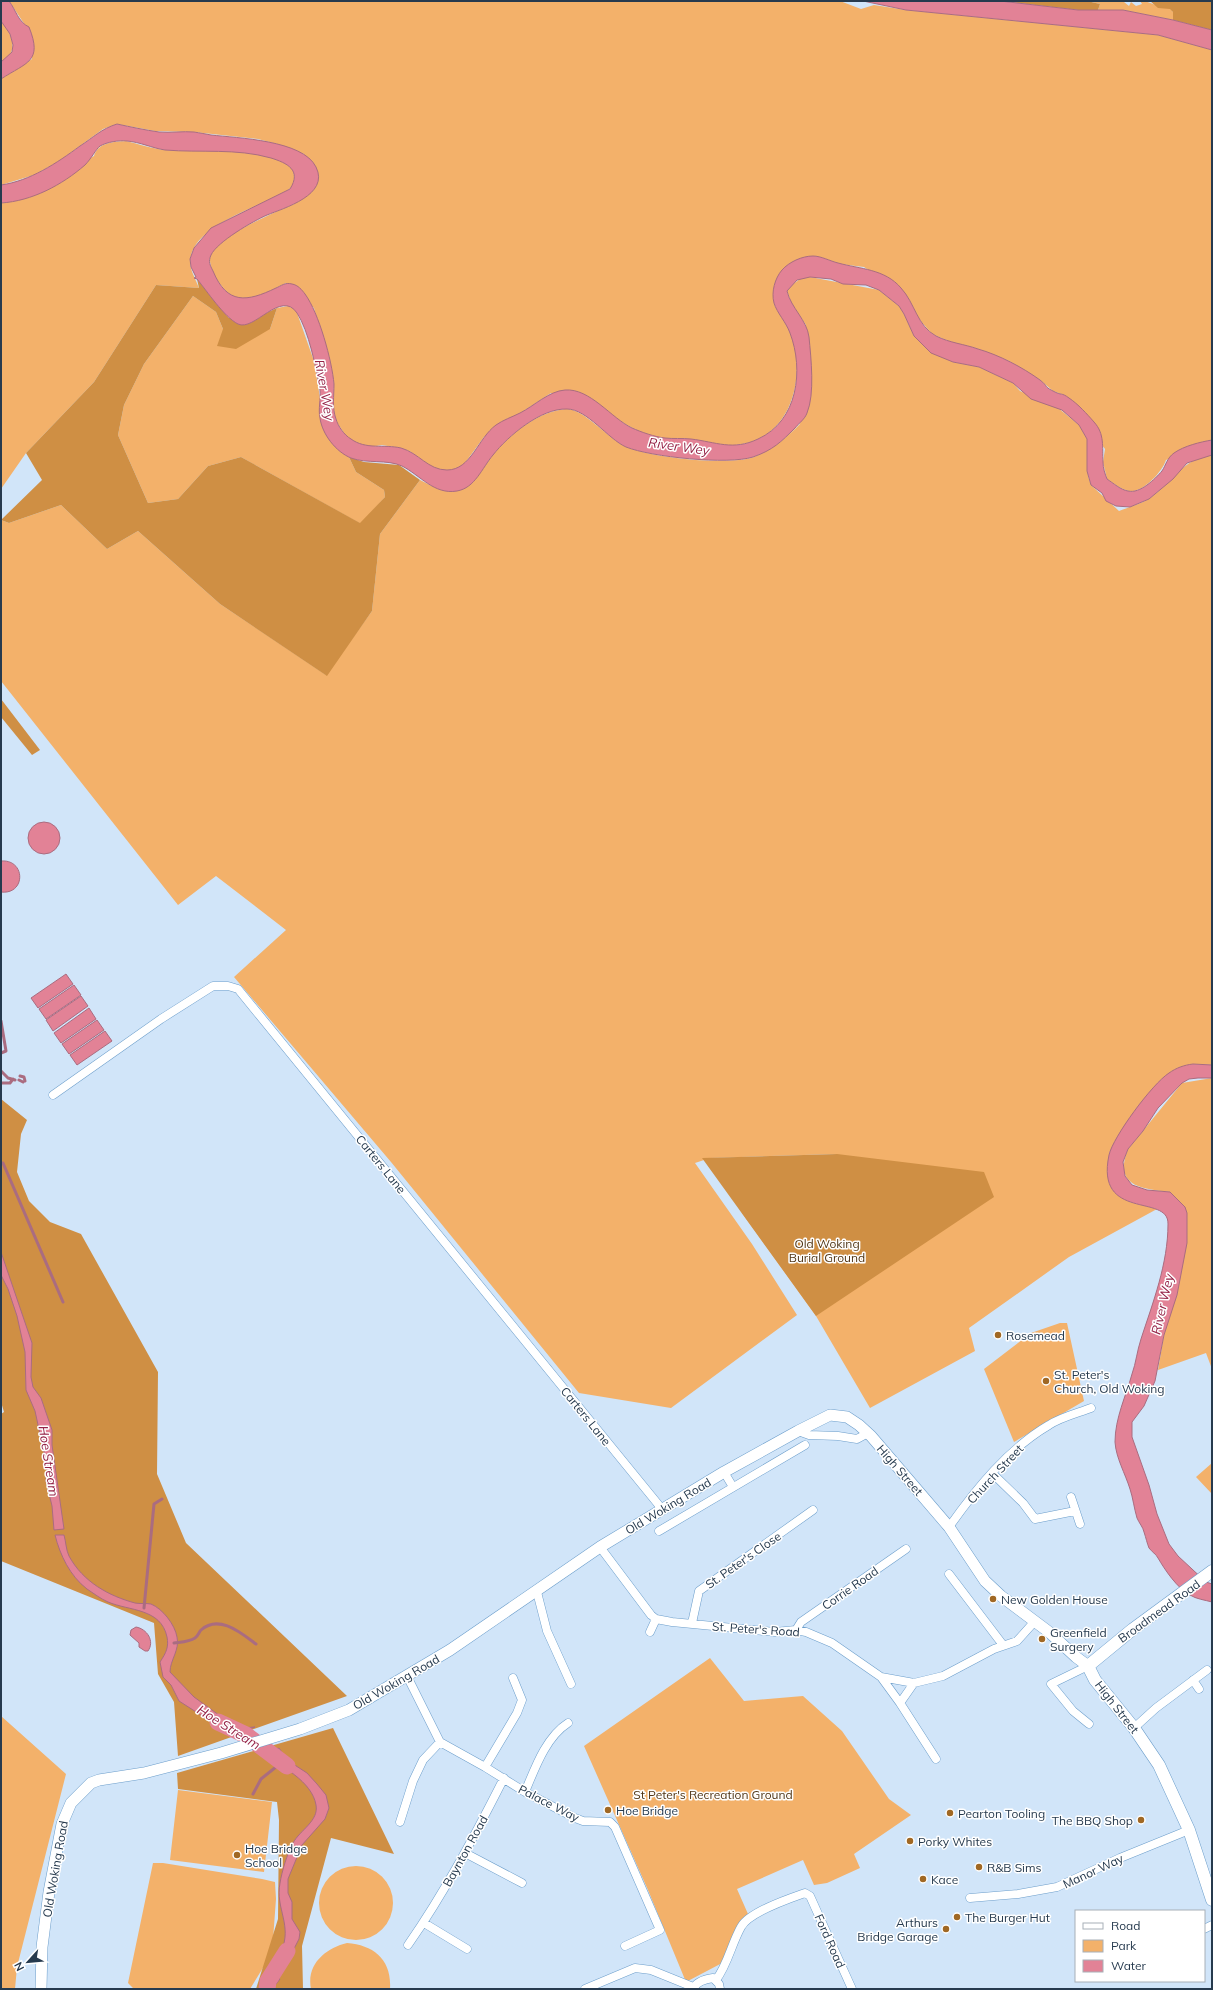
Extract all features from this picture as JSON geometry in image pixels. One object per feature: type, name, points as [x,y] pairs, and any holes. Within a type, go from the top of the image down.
[{"type":"main road","name":"Old Woking Road","points":[[41,1989],[42,1947],[49,1892],[59,1834],[66,1810],[84,1788],[99,1780],[144,1773],[280,1736],[349,1710],[450,1650],[537,1592],[600,1547],[724,1472],[830,1415],[848,1417],[859,1425]]},
{"type":"main road","name":"High Street","points":[[859,1425],[950,1527],[986,1580],[1002,1596],[1049,1632],[1076,1658],[1088,1666],[1098,1685],[1134,1728],[1159,1766],[1189,1830],[1212,1900]]},
{"type":"main road","name":"Broadmead Road","points":[[1088,1666],[1133,1629],[1180,1596],[1212,1571]]},
{"type":"street","name":"Carters Lane","points":[[53,1095],[162,1019],[213,986],[228,986],[238,989],[662,1509]]},
{"type":"street","name":"Church Street","points":[[950,1527],[992,1473],[1026,1441],[1049,1424],[1091,1408]]},
{"type":"street","points":[[798,1431],[809,1435],[838,1436],[858,1440],[868,1434]]},
{"type":"street","points":[[659,1531],[805,1445]]},
{"type":"street","points":[[724,1472],[733,1487]]},
{"type":"street","points":[[992,1473],[1023,1503],[1035,1519],[1075,1511]]},
{"type":"street","points":[[1071,1497],[1080,1524]]},
{"type":"street","name":"St. Peter's Close","points":[[692,1623],[699,1591],[813,1510]]},
{"type":"street","points":[[600,1547],[656,1619],[650,1632]]},
{"type":"street","name":"Corrie Road","points":[[796,1630],[801,1622],[906,1549]]},
{"type":"street","points":[[949,1574],[1005,1644]]},
{"type":"street","points":[[537,1592],[546,1631],[571,1684]]},
{"type":"street","name":"St. Peter's Road","points":[[656,1619],[775,1632],[796,1630],[832,1643],[881,1677],[900,1702],[936,1759]]},
{"type":"street","name":"St. Peter's Road","points":[[881,1677],[914,1683],[943,1676],[1005,1644],[1021,1639],[1035,1622]]},
{"type":"street","points":[[1088,1666],[1051,1684],[1073,1711],[1090,1724]]},
{"type":"street","points":[[1134,1728],[1156,1708],[1207,1670]]},
{"type":"street","points":[[400,1822],[413,1781],[423,1760],[440,1742],[433,1732],[407,1676]]},
{"type":"street","points":[[485,1766],[517,1713],[522,1700],[513,1678]]},
{"type":"street","points":[[1193,1680],[1199,1689]]},
{"type":"street","points":[[900,1702],[914,1683]]},
{"type":"street","points":[[525,1792],[540,1759],[558,1729],[568,1723]]},
{"type":"street","name":"Palace Way","points":[[440,1742],[485,1766],[525,1792],[574,1818],[583,1821],[610,1822],[615,1827],[660,1930],[625,1946]]},
{"type":"street","name":"Baynton Road","points":[[408,1945],[424,1923],[465,1853],[504,1778]]},
{"type":"street","name":"Manor Way","points":[[970,1898],[1018,1894],[1057,1887],[1120,1858],[1189,1830]]},
{"type":"street","points":[[465,1853],[522,1883]]},
{"type":"street","name":"Ford Road","points":[[716,1980],[727,1962],[740,1929],[746,1920],[801,1894],[808,1893],[852,1989]]},
{"type":"street","points":[[424,1923],[467,1949]]},
{"type":"street","points":[[586,1989],[635,1968],[643,1968],[693,1988],[708,1978],[716,1980],[720,1989]]},
{"type":"green space","points":[[9,1],[840,1],[861,9],[874,5],[906,10],[1158,35],[1212,50],[1212,440],[1166,460],[1156,476],[1140,489],[1129,491],[1123,489],[1107,479],[1103,462],[1105,449],[1064,395],[1053,391],[1040,380],[1009,361],[975,348],[953,343],[932,334],[918,318],[907,296],[864,267],[840,264],[815,256],[774,304],[788,327],[795,346],[797,368],[796,383],[787,410],[779,422],[769,432],[757,440],[742,444],[728,445],[685,438],[659,438],[551,393],[484,437],[465,463],[457,470],[432,468],[411,452],[400,448],[382,445],[370,447],[354,442],[346,436],[336,421],[334,410],[334,383],[314,308],[286,283],[252,298],[240,299],[234,297],[222,287],[210,264],[212,251],[218,244],[250,224],[294,204],[304,154],[258,139],[194,132],[155,131],[117,124],[103,129],[58,162],[34,175],[1,185],[1,79],[32,59],[25,25]]},
{"type":"green space","points":[[1000,1],[1087,1],[1100,4],[1098,10],[1078,10]]},
{"type":"green space","points":[[1087,1],[1125,1],[1124,2],[1129,6],[1131,2],[1136,6],[1142,4],[1140,1],[1144,1],[1170,8],[1173,12],[1173,20],[1123,10],[1098,10],[1100,4]]},
{"type":"green space","points":[[1150,1],[1212,1],[1212,30],[1173,20],[1173,12],[1170,9],[1158,8]]},
{"type":"green space","points":[[1,21],[11,37],[12,48],[11,53],[1,62]]},
{"type":"green space","points":[[126,141],[151,148],[232,151],[267,156],[281,161],[293,169],[294,182],[291,188],[287,191],[225,221],[212,229],[201,239],[193,250],[190,262],[192,272],[199,288],[156,285],[94,382],[26,453],[1,489],[1,203],[5,203],[94,156],[96,151],[103,145],[112,142]]},
{"type":"green space","name":"Old Woking Burial Ground","points":[[803,277],[879,290],[899,306],[914,336],[953,362],[979,367],[1013,383],[1020,391],[1057,407],[1079,425],[1087,439],[1088,476],[1091,485],[1119,511],[1139,504],[1150,498],[1193,461],[1212,455],[1212,1065],[1193,1064],[1162,1079],[1140,1104],[1109,1153],[1130,1202],[1157,1209],[1069,1257],[969,1328],[975,1351],[870,1408],[816,1316],[742,1213],[837,1154],[710,1158],[695,1163],[752,1244],[797,1315],[671,1408],[579,1393],[391,1162],[234,977],[286,930],[216,876],[178,905],[1,681],[1,520],[9,523],[61,505],[107,549],[138,531],[220,604],[326,675],[372,611],[380,534],[420,480],[432,486],[485,466],[494,453],[509,438],[535,419],[554,411],[565,409],[572,410],[587,417],[617,441],[634,450],[668,457],[708,461],[742,460],[754,457],[773,447],[784,438],[800,424],[806,325],[792,305],[787,291],[793,284]]},
{"type":"green space","points":[[197,279],[229,318],[264,314],[277,308],[270,329],[236,349],[217,346],[223,329],[216,312],[193,296],[144,364],[124,405],[118,435],[148,503],[178,499],[208,466],[241,457],[360,523],[385,497],[384,490],[356,472],[349,457],[364,462],[399,465],[420,480],[380,534],[372,611],[327,676],[220,604],[138,531],[107,549],[61,505],[9,523],[1,520],[42,480],[26,453],[94,382],[156,285],[199,288]]},
{"type":"green space","points":[[193,296],[216,312],[223,329],[270,329],[277,308],[288,306],[296,310],[314,361],[321,404],[336,447],[349,457],[356,472],[384,490],[385,497],[361,524],[241,457],[208,466],[178,499],[148,503],[118,435],[124,405],[144,364]]},
{"type":"green space","points":[[1,699],[40,750],[32,755],[1,717]]},
{"type":"green space","points":[[1212,1078],[1212,1369],[1206,1353],[1158,1370],[1164,1335],[1170,1192],[1140,1187],[1132,1183],[1127,1178],[1124,1171],[1124,1161],[1128,1149],[1182,1083]]},
{"type":"green space","points":[[1,1099],[27,1120],[21,1134],[17,1172],[29,1201],[50,1222],[81,1234],[158,1372],[157,1474],[186,1543],[347,1696],[178,1756],[174,1702],[158,1674],[154,1623],[1,1561],[1,1414],[4,1412],[1,1402]]},
{"type":"green space","name":"Old Woking Burial Ground","points":[[837,1154],[984,1172],[994,1197],[816,1316],[702,1158]]},
{"type":"green space","points":[[1060,1323],[1067,1323],[1084,1401],[1014,1442],[984,1369],[1031,1333]]},
{"type":"green space","points":[[1212,1463],[1212,1494],[1196,1477]]},
{"type":"green space","name":"St Peter's Recreation Ground","points":[[710,1658],[744,1701],[803,1696],[842,1731],[889,1799],[911,1815],[854,1854],[860,1868],[827,1883],[814,1885],[803,1860],[737,1889],[748,1914],[739,1923],[736,1929],[724,1962],[686,1982],[648,1890],[584,1746]]},
{"type":"green space","points":[[1,1716],[66,1774],[17,1967],[15,1989],[1,1989]]},
{"type":"green space","points":[[333,1728],[394,1854],[331,1838],[302,1946],[303,1989],[256,1989],[278,1919],[279,1820],[277,1802],[178,1789],[177,1773]]},
{"type":"green space","points":[[178,1790],[272,1802],[264,1872],[170,1860]]},
{"type":"green space","points":[[153,1863],[163,1863],[275,1882],[276,1899],[272,1953],[250,1989],[134,1989],[128,1983]]},
{"type":"green space","points":[[356,1866],[370,1869],[382,1877],[390,1889],[393,1903],[390,1917],[382,1929],[370,1937],[356,1940],[342,1937],[330,1929],[322,1917],[319,1903],[322,1889],[330,1877],[342,1869]]},
{"type":"green space","points":[[347,1943],[365,1947],[379,1956],[388,1970],[390,1989],[311,1989],[310,1980],[312,1972],[319,1958],[339,1945]]},
{"type":"water","points":[[1,1],[9,1],[22,22],[29,27],[34,48],[30,60],[1,79],[1,62],[12,52],[13,45],[10,34],[1,21]]},
{"type":"water","points":[[863,1],[1000,1],[1078,10],[1123,10],[1173,20],[1212,30],[1212,50],[1158,35],[906,10]]},
{"type":"water","name":"River Wey","points":[[117,124],[159,132],[194,132],[252,139],[284,146],[298,151],[309,158],[316,167],[319,177],[317,185],[311,193],[294,204],[267,215],[236,232],[220,244],[211,255],[211,267],[225,290],[231,295],[239,298],[247,298],[266,293],[283,284],[290,284],[300,288],[310,302],[315,313],[328,350],[334,384],[334,411],[337,422],[342,430],[348,437],[357,442],[369,446],[401,448],[440,469],[455,469],[462,465],[496,425],[520,413],[547,396],[565,390],[583,394],[600,404],[632,428],[657,437],[691,439],[724,445],[749,443],[758,439],[771,431],[782,420],[794,393],[797,378],[797,363],[794,347],[790,333],[774,303],[774,285],[782,270],[788,264],[800,258],[809,256],[816,256],[880,273],[888,277],[906,294],[920,320],[930,332],[946,340],[973,347],[1002,358],[1033,375],[1050,389],[1072,400],[1098,427],[1103,446],[1103,466],[1107,479],[1123,489],[1133,491],[1147,485],[1162,471],[1168,459],[1172,455],[1187,446],[1212,440],[1212,455],[1187,463],[1173,479],[1149,499],[1130,507],[1116,506],[1106,501],[1102,493],[1091,485],[1087,471],[1087,439],[1079,425],[1062,410],[1031,399],[1013,383],[979,367],[953,362],[931,353],[914,336],[899,306],[879,290],[866,285],[843,284],[831,279],[810,277],[797,280],[787,291],[808,331],[812,376],[809,405],[803,419],[785,437],[771,448],[753,457],[726,460],[690,459],[653,454],[626,447],[612,438],[590,419],[575,410],[557,410],[536,418],[516,432],[499,448],[478,477],[469,486],[457,491],[441,490],[402,466],[383,462],[357,460],[345,455],[335,447],[321,424],[319,415],[320,390],[308,339],[297,313],[291,307],[283,306],[276,308],[252,322],[244,325],[238,324],[227,316],[197,279],[194,278],[196,277],[191,267],[190,259],[194,248],[211,228],[290,189],[294,177],[291,168],[287,165],[271,158],[245,153],[165,150],[132,142],[117,141],[100,146],[85,165],[67,179],[46,191],[13,202],[1,203],[1,185],[22,180],[43,170],[62,159],[102,131]]},
{"type":"water","points":[[41,822],[47,822],[57,829],[60,838],[59,844],[53,851],[47,854],[41,854],[31,847],[28,841],[28,835],[35,825]]},
{"type":"water","points":[[1,861],[9,862],[15,865],[19,871],[19,883],[15,888],[9,891],[1,892]]},
{"type":"water","points":[[66,974],[73,984],[38,1008],[31,998]]},
{"type":"water","points":[[74,985],[81,995],[46,1019],[39,1009]]},
{"type":"water","points":[[81,996],[88,1006],[53,1031],[46,1020]]},
{"type":"water","points":[[89,1008],[96,1019],[61,1043],[54,1033]]},
{"type":"water","points":[[97,1020],[104,1030],[69,1054],[62,1044]]},
{"type":"water","points":[[105,1031],[112,1041],[77,1065],[70,1055]]},
{"type":"water","name":"River Wey","points":[[1193,1064],[1212,1065],[1212,1078],[1189,1079],[1182,1083],[1158,1108],[1143,1131],[1128,1149],[1123,1162],[1125,1176],[1132,1185],[1147,1190],[1170,1192],[1185,1207],[1187,1213],[1187,1243],[1177,1295],[1164,1335],[1155,1381],[1144,1406],[1132,1422],[1132,1437],[1149,1485],[1157,1514],[1169,1544],[1178,1556],[1206,1582],[1212,1584],[1212,1602],[1192,1596],[1180,1588],[1156,1555],[1149,1548],[1137,1518],[1131,1492],[1119,1460],[1115,1442],[1115,1433],[1119,1416],[1163,1268],[1168,1224],[1165,1215],[1157,1210],[1122,1198],[1112,1190],[1108,1176],[1109,1155],[1125,1124],[1153,1088],[1177,1068]]},
{"type":"water","points":[[1,1252],[32,1343],[31,1377],[33,1387],[41,1398],[52,1430],[52,1445],[64,1529],[54,1530],[52,1506],[46,1481],[47,1466],[35,1411],[26,1390],[25,1352],[17,1316],[8,1289],[1,1275]]},
{"type":"water","points":[[55,1535],[64,1535],[69,1556],[82,1573],[98,1587],[125,1600],[135,1603],[151,1604],[164,1613],[174,1627],[178,1642],[170,1672],[194,1697],[223,1718],[240,1728],[255,1727],[232,1735],[179,1701],[171,1685],[163,1677],[160,1662],[168,1644],[164,1628],[151,1616],[143,1612],[108,1602],[81,1584],[66,1565]]},
{"type":"water","points":[[136,1627],[144,1630],[149,1636],[151,1643],[148,1651],[145,1651],[139,1647],[139,1643],[130,1635],[131,1630]]},
{"type":"water","points":[[279,1748],[287,1760],[307,1773],[317,1784],[326,1795],[329,1808],[325,1819],[302,1845],[288,1879],[288,1893],[292,1902],[292,1919],[300,1932],[299,1939],[281,1974],[272,1968],[277,1962],[284,1942],[285,1933],[279,1892],[283,1868],[296,1838],[315,1816],[316,1805],[309,1789],[302,1781],[287,1769],[263,1754]]},
{"type":"water","points":[[269,1971],[280,1979],[272,1989],[262,1989],[263,1983]]},
{"type":"waterway","points":[[1,1021],[6,1051],[1,1053]]},
{"type":"waterway","points":[[1,1071],[8,1078],[15,1080]]},
{"type":"waterway","points":[[20,1076],[24,1077],[25,1081]]},
{"type":"waterway","points":[[1,1083],[10,1083],[13,1079]]},
{"type":"waterway","points":[[19,1080],[23,1082]]},
{"type":"waterway","points":[[3,1163],[63,1302]]},
{"type":"waterway","points":[[144,1608],[154,1504],[162,1499]]},
{"type":"waterway","points":[[174,1643],[185,1642],[193,1639],[201,1630],[208,1626],[222,1624],[244,1635],[256,1644]]},
{"type":"waterway","name":"Hoe Stream","points":[[218,1722],[246,1735],[287,1766]]},
{"type":"waterway","points":[[253,1794],[261,1779],[281,1763]]},
{"type":"waterway","name":"Hoe Stream","points":[[267,1989],[268,1981],[287,1951]]},
{"type":"place","name":"Rosemead","points":[[998,1335]]},
{"type":"place","name":"St. Peter's Church, Old Woking","points":[[1046,1381]]},
{"type":"place","name":"New Golden House","points":[[993,1599]]},
{"type":"place","name":"Greenfield Surgery","points":[[1042,1639]]},
{"type":"place","name":"Hoe Bridge","points":[[608,1810]]},
{"type":"place","name":"Pearton Tooling","points":[[950,1813]]},
{"type":"place","name":"The BBQ Shop","points":[[1141,1820]]},
{"type":"place","name":"Porky Whites","points":[[910,1841]]},
{"type":"place","name":"Hoe Bridge School","points":[[237,1855]]},
{"type":"place","name":"R&B Sims","points":[[979,1867]]},
{"type":"place","name":"Kace","points":[[923,1879]]},
{"type":"place","name":"The Burger Hut","points":[[957,1917]]},
{"type":"place","name":"Arthurs Bridge Garage","points":[[946,1929]]}]
